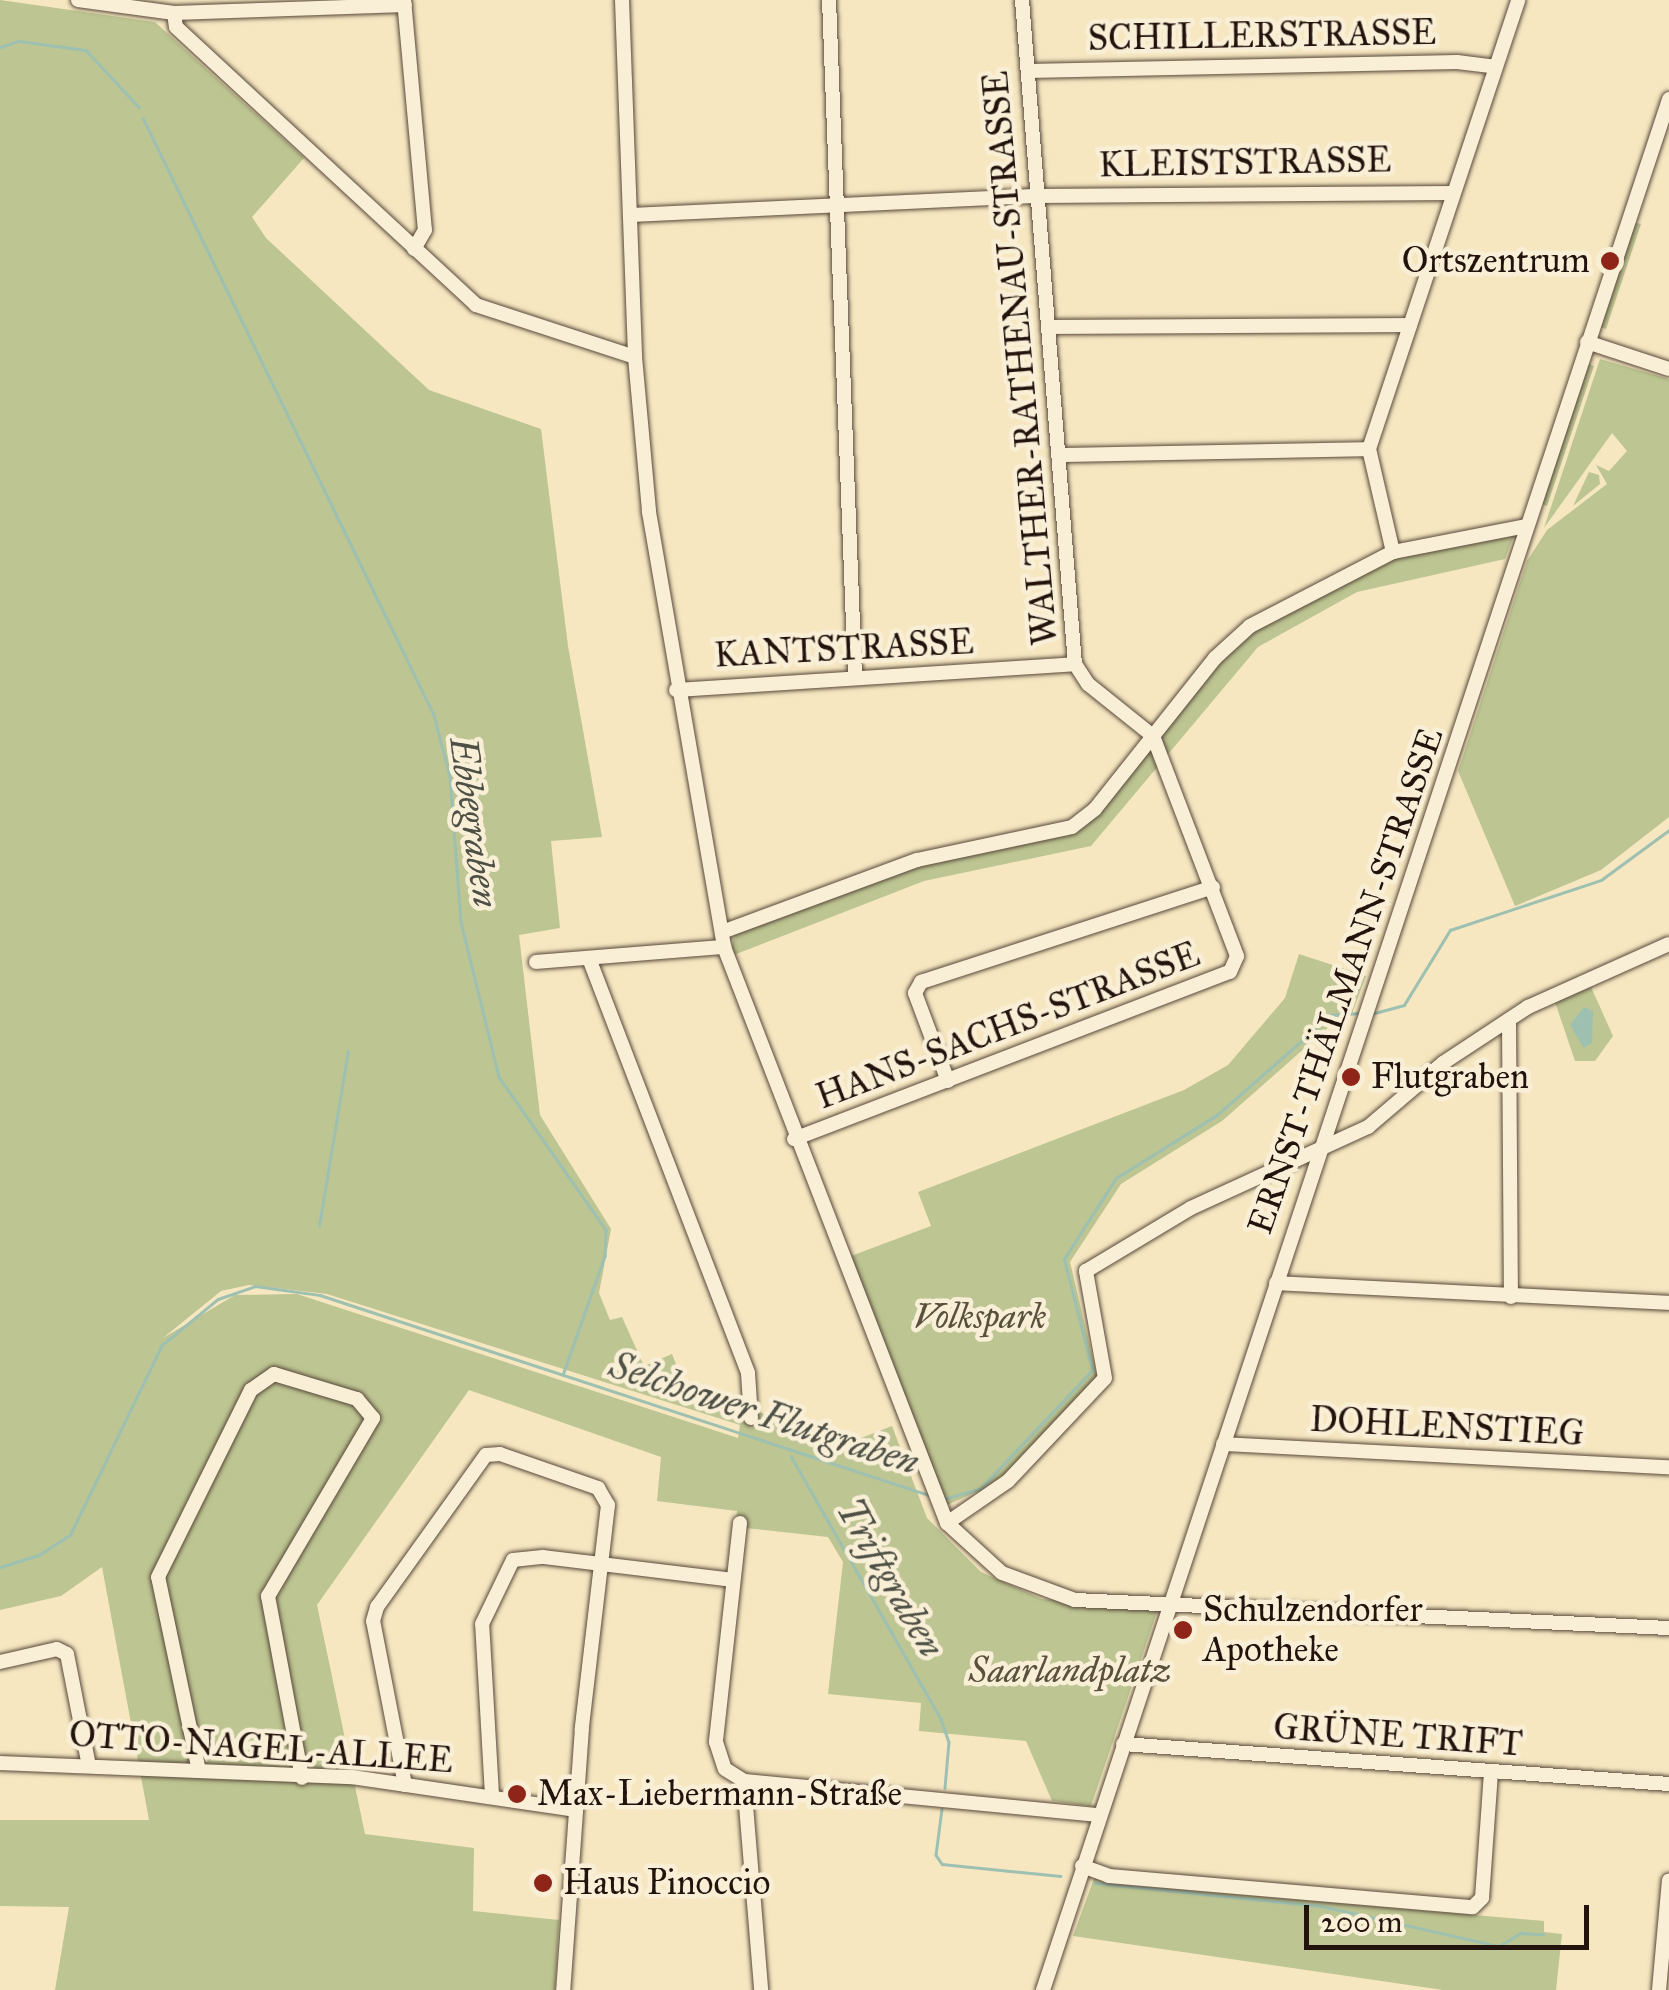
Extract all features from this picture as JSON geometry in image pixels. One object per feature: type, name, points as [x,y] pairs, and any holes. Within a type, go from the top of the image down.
[{"type":"street","points":[[78,0],[174,13],[404,2],[425,230],[414,249]]},
{"type":"street","points":[[622,0],[635,356],[648,512],[676,690],[723,939],[794,1139],[946,1523],[987,1563],[1030,1587],[1074,1600],[1669,1628]]},
{"type":"street","points":[[829,0],[855,677]]},
{"type":"street","name":"WALTHER-RATHENAU-STRASSE","points":[[1022,0],[1075,664],[1088,684],[1153,736]]},
{"type":"street","points":[[1392,552],[1369,449],[1518,0]]},
{"type":"street","points":[[174,13],[176,27],[481,308],[635,356]]},
{"type":"street","name":"SCHILLERSTRASSE","points":[[1028,71],[1457,62],[1495,68]]},
{"type":"street","name":"ERNST-THÄLMANN-STRASSE","points":[[1042,1990],[1669,99]]},
{"type":"street","name":"KLEISTSTRASSE","points":[[630,216],[1038,196],[1453,193]]},
{"type":"street","points":[[1049,327],[1410,325]]},
{"type":"street","points":[[1588,342],[1669,370]]},
{"type":"street","points":[[1058,455],[1369,449]]},
{"type":"street","points":[[536,962],[590,962],[723,939],[917,860],[1072,827],[1095,809],[1238,634],[1392,552],[1527,526]]},
{"type":"street","name":"KANTSTRASSE","points":[[676,690],[1075,664]]},
{"type":"street","name":"HANS-SACHS-STRASSE","points":[[794,1139],[1230,972],[1236,956],[1153,736]]},
{"type":"street","points":[[948,1081],[915,993],[921,982],[1213,887]]},
{"type":"street","points":[[946,1523],[1008,1482],[1105,1378],[1086,1271],[1191,1208],[1368,1127],[1443,1063],[1509,1020],[1669,944]]},
{"type":"street","points":[[590,962],[748,1373],[751,1418]]},
{"type":"street","points":[[1509,1020],[1511,1297]]},
{"type":"street","points":[[1276,1283],[1669,1303]]},
{"type":"street","points":[[199,1772],[160,1569],[251,1390],[274,1374],[358,1399],[374,1418],[268,1596],[302,1778]]},
{"type":"street","name":"DOHLENSTIEG","points":[[1223,1444],[1669,1467]]},
{"type":"street","points":[[405,1785],[374,1614],[479,1459],[500,1454],[602,1491],[608,1504],[582,1728],[582,1788],[575,1810],[563,1990]]},
{"type":"street","points":[[740,1524],[716,1752],[726,1770],[744,1781],[1100,1815]]},
{"type":"street","points":[[492,1795],[484,1616],[520,1558],[733,1580]]},
{"type":"street","points":[[0,1662],[58,1649],[67,1654],[89,1766]]},
{"type":"street","name":"GRÜNE TRIFT","points":[[1124,1744],[1669,1784]]},
{"type":"street","name":"OTTO-NAGEL-ALLEE","points":[[0,1763],[405,1785],[575,1810]]},
{"type":"street","points":[[1082,1866],[1108,1876],[1472,1908],[1482,1898],[1491,1773]]},
{"type":"street","points":[[744,1781],[761,1990]]},
{"type":"street","points":[[1659,1990],[1667,1944],[1669,1880]]},
{"type":"green space","name":"Saarlandplatz","points":[[0,0],[155,22],[304,158],[252,217],[266,238],[429,390],[541,429],[568,646],[602,837],[551,841],[560,928],[519,935],[540,1115],[611,1229],[599,1293],[610,1320],[622,1317],[644,1366],[672,1354],[687,1392],[856,1440],[892,1426],[927,1518],[981,1572],[1042,1599],[1158,1609],[1091,1806],[1052,1801],[1026,1741],[919,1731],[921,1703],[828,1694],[843,1562],[828,1537],[746,1528],[736,1525],[737,1511],[657,1501],[661,1457],[469,1390],[317,1605],[365,1834],[474,1848],[473,1911],[559,1920],[555,1990],[55,1990],[69,1907],[0,1906],[0,1820],[149,1820],[102,1567],[61,1596],[0,1610]],"holes":[[[249,1285],[327,1294],[740,1425],[738,1438],[297,1294],[235,1295],[163,1338],[221,1291]]]},
{"type":"green space","points":[[1633,222],[1641,224],[1606,329],[1600,327]]},
{"type":"green space","points":[[1600,359],[1669,379],[1669,817],[1601,870],[1515,906],[1458,771],[1527,561],[1547,530],[1607,484],[1596,465],[1609,471],[1627,451],[1612,433],[1544,528]]},
{"type":"green space","points":[[1586,363],[1594,366],[1547,506],[1540,503]]},
{"type":"green space","points":[[1589,472],[1599,475],[1600,484],[1573,506]]},
{"type":"green space","points":[[1516,530],[1505,559],[1357,592],[1258,647],[1091,846],[924,881],[731,956],[734,933],[894,873],[1074,830],[1239,639],[1394,556]]},
{"type":"green space","name":"Volkspark","points":[[1299,954],[1366,976],[1351,1016],[1341,1016],[1222,1121],[1121,1184],[1070,1262],[1097,1377],[999,1482],[947,1505],[851,1256],[931,1226],[918,1192],[1184,1090],[1228,1065],[1285,998]]},
{"type":"green space","points":[[1591,987],[1613,1036],[1595,1061],[1575,1061],[1555,1002]]},
{"type":"green space","points":[[1095,1876],[1105,1883],[1544,1921],[1544,1932],[1562,1934],[1556,1990],[1443,1990],[1073,1936]]},
{"type":"shaded area","points":[[1584,1007],[1593,1011],[1592,1043],[1584,1048],[1570,1025]]},
{"type":"waterway","name":"Ebbegraben","points":[[0,47],[19,41],[86,50],[139,107]]},
{"type":"waterway","name":"Ebbegraben","points":[[143,118],[434,715],[450,776],[461,922],[499,1077],[606,1230],[605,1256],[563,1375]]},
{"type":"waterway","name":"Selchower Flutgraben","points":[[1371,1014],[1404,1005],[1450,930],[1601,880],[1669,830]]},
{"type":"waterway","name":"Selchower Flutgraben","points":[[944,1499],[980,1489],[1092,1370],[1064,1259],[1116,1178],[1217,1115],[1331,1015],[1363,1013]]},
{"type":"waterway","points":[[319,1226],[348,1051]]},
{"type":"waterway","name":"Selchower Flutgraben","points":[[0,1567],[39,1555],[70,1535],[162,1345],[218,1299],[255,1286],[320,1295],[932,1496]]},
{"type":"waterway","name":"Triftgraben","points":[[791,1456],[941,1719],[949,1742],[945,1788]]},
{"type":"waterway","name":"Triftgraben","points":[[942,1809],[936,1855],[942,1864],[1060,1876]]},
{"type":"waterway","name":"Triftgraben","points":[[1095,1883],[1321,1906],[1499,1946],[1521,1933],[1543,1934]]},
{"type":"place","name":"Ortszentrum","points":[[1610,261]]},
{"type":"place","name":"Flutgraben","points":[[1351,1077]]},
{"type":"place","name":"Schulzendorfer Apotheke","points":[[1183,1630]]},
{"type":"place","name":"Max-Liebermann-Straße","points":[[517,1794]]},
{"type":"place","name":"Haus Pinoccio","points":[[543,1883]]}]
